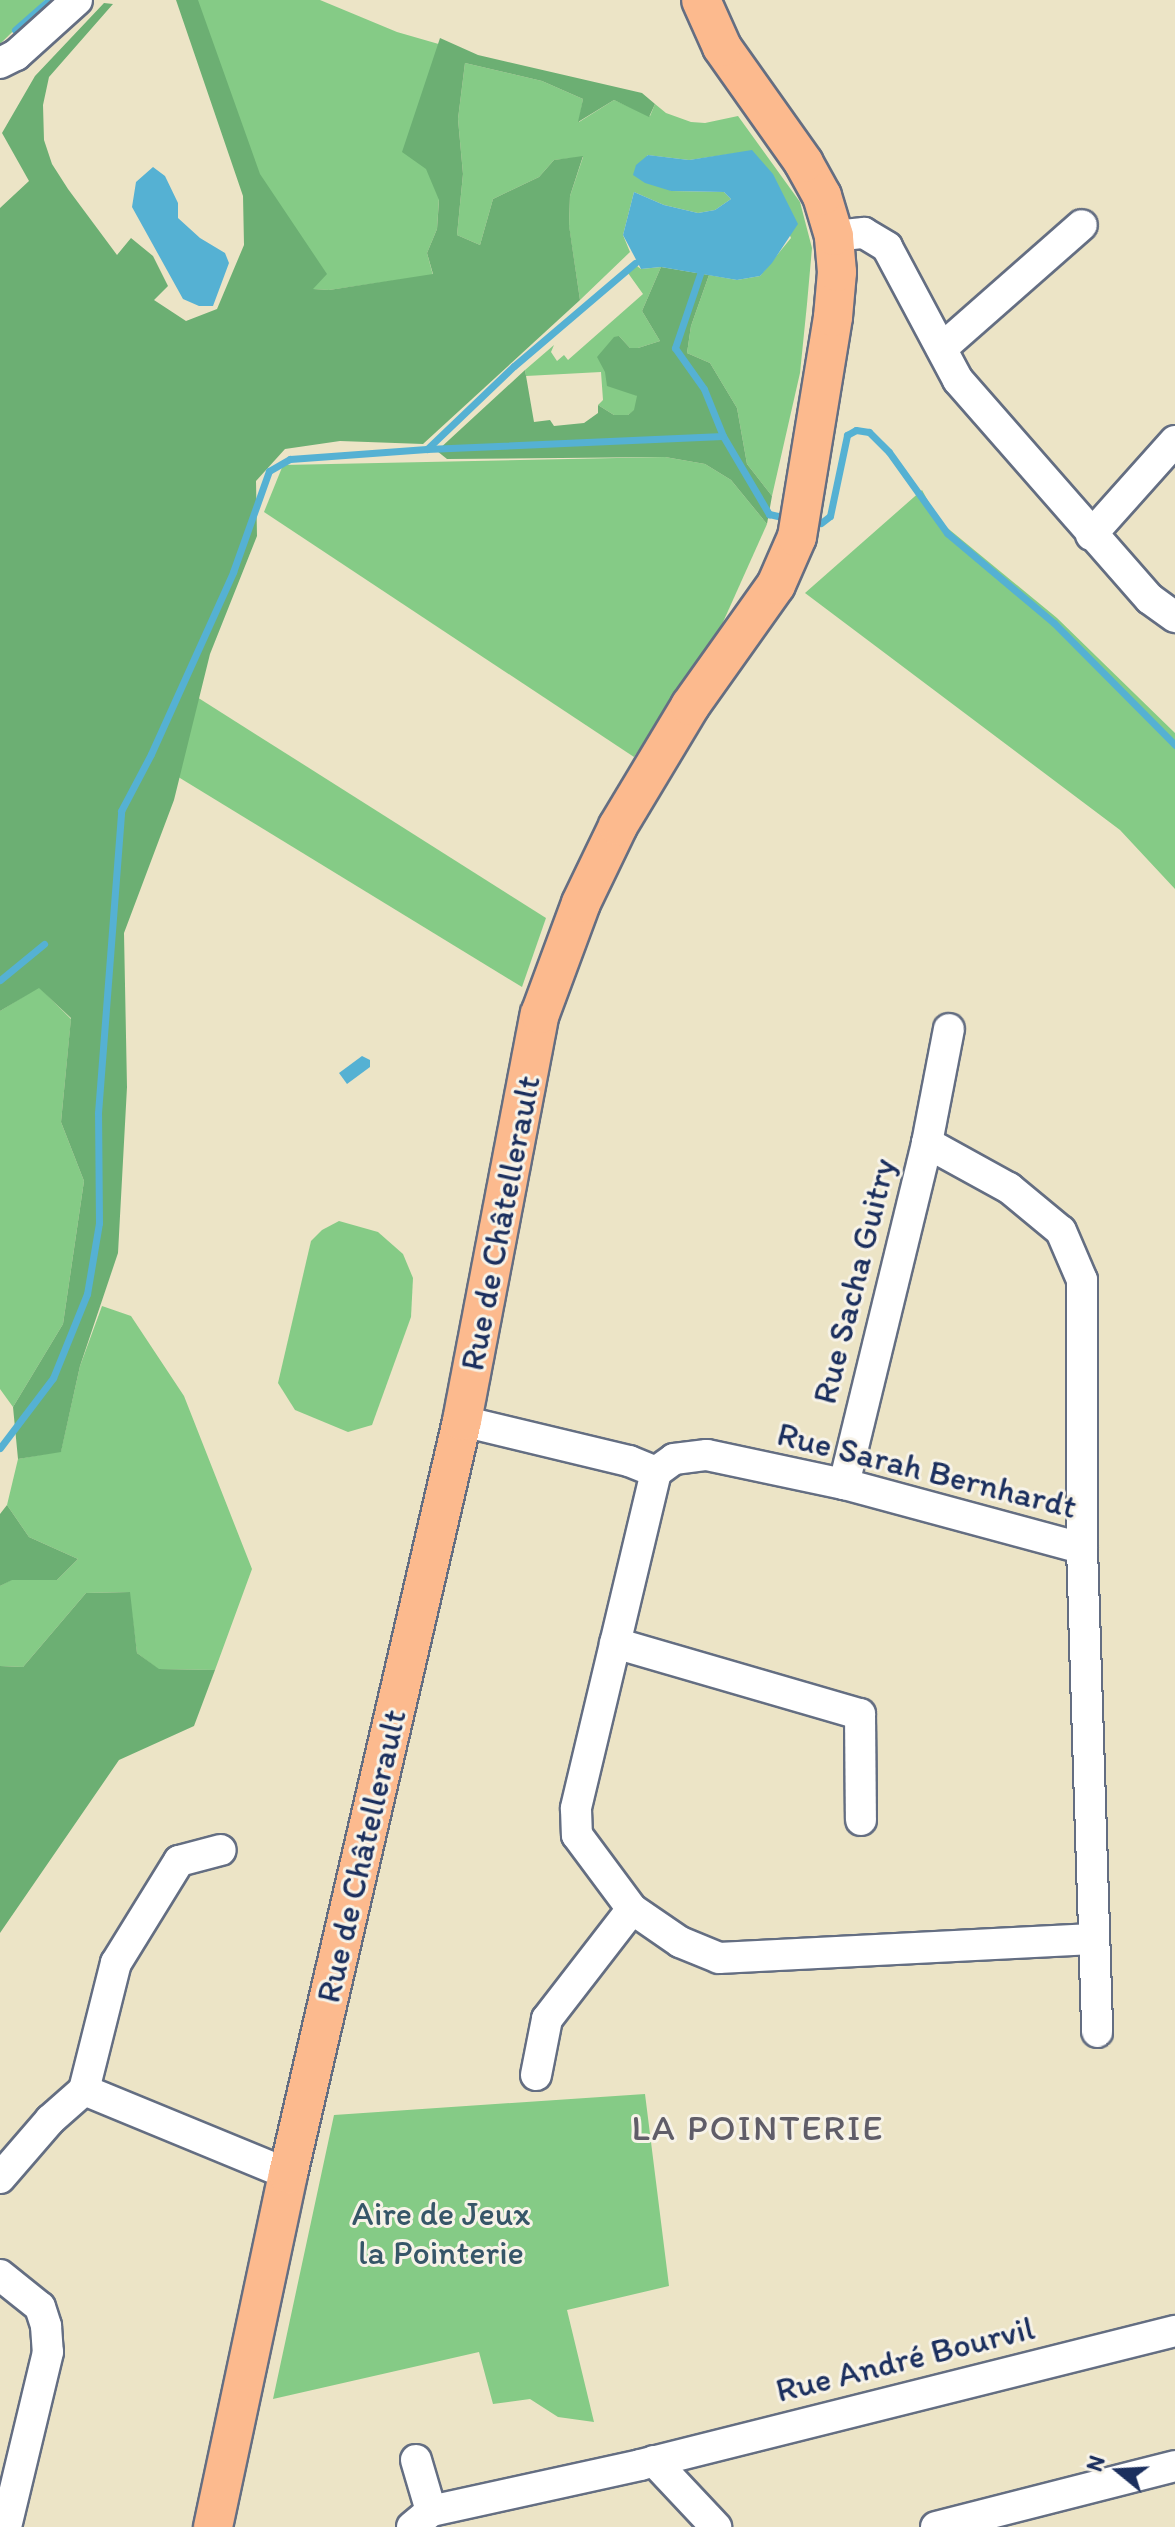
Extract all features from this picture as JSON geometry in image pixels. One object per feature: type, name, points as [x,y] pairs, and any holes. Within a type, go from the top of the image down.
[{"type":"main road","name":"Rue de Châtellerault","points":[[213,2527],[288,2174],[462,1421],[505,1210],[540,1014],[559,958],[618,826],[690,706],[776,585],[797,537],[833,317],[837,272],[834,236],[816,185],[722,47],[701,0]]},
{"type":"street","points":[[0,63],[16,55],[77,0]]},
{"type":"street","points":[[942,348],[1082,225]]},
{"type":"street","points":[[834,236],[864,233],[887,247],[958,380],[1091,535],[1150,599],[1175,617]]},
{"type":"street","points":[[1091,535],[1175,441]]},
{"type":"street","name":"Rue Sacha Guitry","points":[[844,1484],[927,1143],[949,1029]]},
{"type":"street","name":"Rue Sacha Guitry","points":[[927,1143],[1009,1188],[1061,1231],[1082,1280],[1082,1548]]},
{"type":"street","points":[[462,1421],[629,1461],[656,1472],[576,1809],[577,1835],[632,1909],[680,1942],[719,1958],[1093,1939]]},
{"type":"street","name":"Rue Sarah Bernhardt","points":[[656,1472],[674,1459],[707,1455],[844,1484],[1082,1548],[1097,2032]]},
{"type":"street","points":[[615,1643],[860,1714],[861,1820]]},
{"type":"street","points":[[0,2178],[50,2120],[84,2090],[116,1963],[179,1861],[221,1850]]},
{"type":"street","points":[[536,2075],[547,2019],[632,1909]]},
{"type":"street","points":[[84,2090],[288,2174]]},
{"type":"street","points":[[0,2275],[40,2307],[46,2326],[48,2352],[6,2527]]},
{"type":"street","name":"Rue André Bourvil","points":[[422,2519],[1175,2331]]},
{"type":"street","points":[[416,2460],[422,2519]]},
{"type":"street","points":[[654,2461],[716,2527]]},
{"type":"street","points":[[936,2527],[1175,2466]]},
{"type":"green space","points":[[0,0],[45,0],[0,44]]},
{"type":"green space","points":[[176,0],[198,0],[260,174],[327,274],[313,289],[329,290],[433,274],[427,253],[437,229],[439,200],[426,169],[402,152],[440,38],[478,55],[642,93],[655,104],[649,117],[614,100],[578,122],[583,99],[542,81],[465,63],[458,119],[463,174],[457,235],[480,245],[493,199],[539,177],[554,160],[583,156],[570,196],[569,225],[580,300],[423,444],[340,441],[285,449],[256,481],[257,536],[210,654],[174,800],[124,933],[127,1087],[118,1253],[80,1366],[61,1452],[18,1459],[13,1407],[63,1324],[84,1181],[61,1122],[71,1018],[39,988],[0,1011],[0,208],[29,181],[2,133],[35,76],[104,3],[113,4],[49,77],[43,105],[44,140],[52,164],[117,255],[131,238],[153,256],[168,286],[154,300],[186,321],[217,309],[244,245],[243,196]]},
{"type":"green space","points":[[191,0],[320,0],[397,32],[449,47],[437,229],[427,253],[433,275],[329,290],[311,289],[257,188]]},
{"type":"green space","points":[[465,63],[542,81],[583,99],[579,122],[614,100],[650,116],[655,104],[666,113],[691,122],[705,123],[738,116],[800,202],[812,248],[807,304],[800,373],[772,496],[747,464],[737,408],[710,363],[687,353],[691,326],[709,275],[737,280],[760,276],[791,238],[752,151],[689,160],[647,155],[671,191],[724,192],[731,199],[715,210],[698,213],[664,205],[634,192],[623,235],[630,252],[580,300],[569,226],[570,196],[583,157],[554,160],[539,177],[493,199],[480,245],[457,235],[463,174],[458,119]]},
{"type":"green space","points":[[637,266],[641,269],[661,267],[642,311],[660,341],[630,348],[619,336],[624,390],[638,396],[635,410],[628,415],[614,415],[598,405],[603,400],[601,372],[526,376],[525,370],[554,345],[551,352],[557,361],[564,355],[568,360],[643,294],[628,273]]},
{"type":"green space","points":[[661,267],[709,275],[691,326],[687,353],[710,363],[737,408],[747,464],[772,496],[767,524],[731,480],[705,464],[665,457],[447,459],[437,451],[525,370],[534,422],[550,420],[554,426],[584,423],[598,413],[598,405],[614,415],[628,415],[634,410],[637,396],[607,386],[605,372],[597,357],[614,337],[619,336],[630,348],[660,341],[642,311]]},
{"type":"green space","points":[[665,457],[705,464],[731,480],[767,524],[715,640],[634,757],[264,512],[283,465]]},
{"type":"green space","points":[[922,490],[939,521],[1057,618],[1175,733],[1175,889],[1120,830],[805,593]]},
{"type":"green space","points":[[189,692],[546,918],[522,987],[157,764]]},
{"type":"green space","points":[[39,987],[71,1019],[61,1122],[84,1181],[63,1324],[13,1407],[0,1389],[0,1011]]},
{"type":"green space","points":[[339,1221],[378,1232],[403,1254],[413,1278],[411,1317],[372,1425],[348,1432],[295,1410],[278,1383],[311,1241],[322,1230]]},
{"type":"green space","points":[[102,1306],[131,1316],[184,1396],[252,1569],[215,1670],[158,1669],[137,1653],[129,1592],[86,1593],[23,1667],[0,1666],[0,1586],[11,1580],[57,1580],[78,1559],[29,1537],[7,1505],[18,1459],[61,1451],[80,1366]]},
{"type":"green space","points":[[7,1505],[29,1537],[78,1559],[57,1580],[12,1580],[0,1586],[0,1514]]},
{"type":"green space","points":[[130,1592],[137,1653],[159,1669],[215,1670],[194,1726],[119,1760],[0,1933],[0,1666],[23,1667],[86,1593]]},
{"type":"green space","name":"Aire de Jeux la Pointerie","points":[[645,2094],[669,2286],[567,2310],[594,2422],[558,2417],[530,2399],[493,2404],[479,2352],[273,2399],[334,2115]]},
{"type":"water","points":[[752,150],[773,174],[798,224],[760,276],[737,280],[661,267],[641,269],[623,235],[634,192],[664,205],[698,213],[715,210],[731,199],[724,192],[671,191],[645,183],[633,175],[636,165],[648,155],[689,160]]},
{"type":"water","points":[[153,167],[165,176],[178,203],[178,218],[200,238],[225,253],[229,263],[213,306],[199,306],[183,299],[132,207],[136,182]]},
{"type":"water","points":[[362,1056],[370,1060],[370,1067],[347,1084],[339,1073]]},
{"type":"waterway","points":[[15,30],[49,0]]},
{"type":"waterway","points":[[427,449],[514,366],[635,263]]},
{"type":"waterway","points":[[700,274],[675,348],[704,389],[723,436],[769,514],[778,516]]},
{"type":"waterway","points":[[821,523],[830,516],[847,435],[856,430],[869,432],[889,452],[947,533],[1054,623],[1175,745]]},
{"type":"waterway","points":[[0,1448],[53,1378],[87,1294],[99,1223],[98,1113],[121,811],[151,754],[233,572],[269,471],[290,459],[427,449],[723,436]]},
{"type":"waterway","points":[[0,980],[44,944]]},
{"type":"district","name":"LA POINTERIE","points":[[758,2128]]}]
